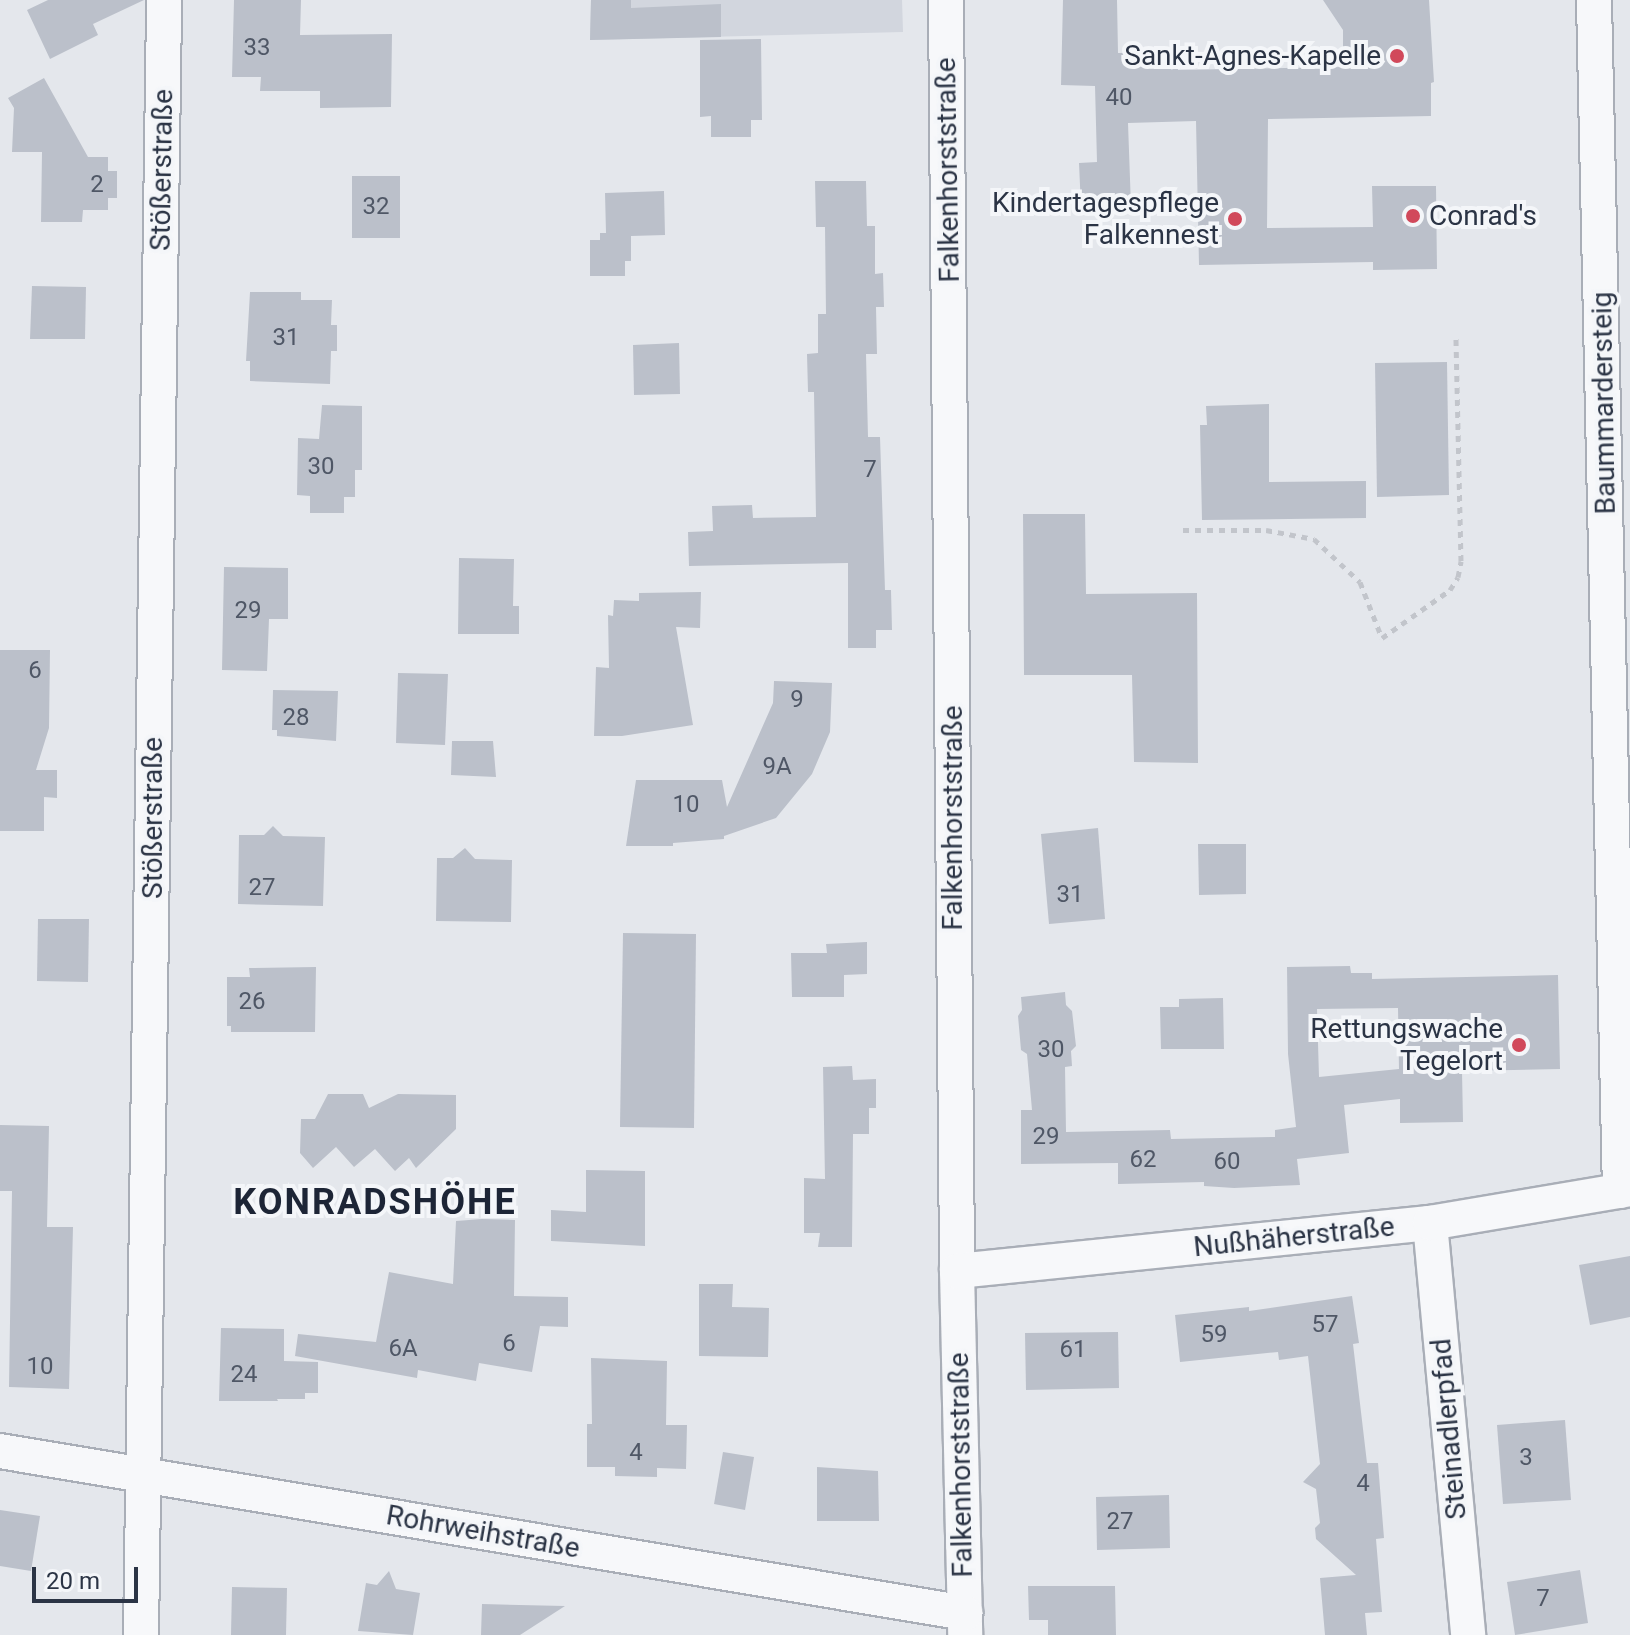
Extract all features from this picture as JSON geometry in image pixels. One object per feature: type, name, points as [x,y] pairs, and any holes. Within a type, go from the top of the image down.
[{"type":"street","name":"Stößerstraße","points":[[141,1635],[146,1475],[164,0]]},
{"type":"street","name":"Falkenhorststraße","points":[[946,0],[957,1271],[965,1624]]},
{"type":"street","name":"Baummardersteig","points":[[1594,0],[1619,573],[1625,1190]]},
{"type":"street","name":"Nußhäherstraße","points":[[957,1271],[1430,1223],[1625,1190]]},
{"type":"street","name":"Steinadlerpfad","points":[[1430,1223],[1468,1635]]},
{"type":"street","name":"Rohrweihstraße","points":[[0,1451],[965,1624]]},
{"type":"path","points":[[1183,530],[1266,530],[1314,539],[1360,582],[1382,638],[1450,590],[1458,577],[1461,561],[1456,336]]},
{"type":"shaded area","points":[[591,0],[902,0],[903,32],[590,40]]},
{"type":"building","points":[[48,0],[144,0],[93,24],[98,35],[50,59],[27,10]]},
{"type":"building","points":[[234,0],[301,0],[300,35],[392,34],[391,107],[320,108],[320,91],[260,91],[261,77],[232,77]]},
{"type":"building","points":[[591,0],[631,0],[631,8],[721,4],[721,37],[590,40]]},
{"type":"building","points":[[1063,0],[1117,0],[1118,53],[1178,52],[1178,70],[1343,67],[1343,30],[1323,0],[1429,0],[1434,82],[1431,83],[1431,116],[1268,119],[1267,228],[1373,227],[1372,186],[1436,186],[1437,269],[1373,270],[1373,262],[1199,265],[1196,121],[1128,123],[1131,207],[1081,208],[1079,163],[1097,162],[1095,86],[1061,85]]},
{"type":"building","points":[[761,39],[762,120],[751,120],[751,137],[711,137],[711,116],[700,117],[700,40]]},
{"type":"building","points":[[44,78],[88,157],[108,157],[108,171],[117,171],[117,198],[108,198],[108,210],[83,210],[82,222],[41,222],[42,152],[12,152],[14,108],[8,98]]},
{"type":"building","points":[[352,176],[400,176],[400,238],[352,238]]},
{"type":"building","points":[[815,181],[866,181],[867,226],[875,226],[875,274],[883,273],[884,307],[876,307],[877,354],[866,354],[868,437],[880,437],[885,590],[891,590],[892,630],[876,630],[876,648],[848,648],[848,563],[689,566],[688,532],[713,531],[712,506],[752,505],[753,518],[816,517],[814,392],[808,392],[807,354],[818,353],[818,314],[826,314],[825,227],[816,227]]},
{"type":"building","points":[[664,191],[665,235],[631,236],[631,261],[625,261],[625,276],[590,276],[590,240],[600,240],[600,233],[606,233],[605,193]]},
{"type":"building","points":[[32,286],[86,287],[85,339],[30,339]]},
{"type":"building","points":[[250,292],[301,292],[301,300],[332,300],[331,325],[337,325],[337,351],[331,351],[330,384],[250,381],[250,361],[246,361]]},
{"type":"building","points":[[679,343],[680,394],[634,395],[633,345]]},
{"type":"building","points":[[1447,362],[1449,495],[1377,497],[1375,363]]},
{"type":"building","points":[[1269,404],[1269,482],[1366,481],[1366,518],[1202,520],[1200,425],[1207,425],[1206,406]]},
{"type":"building","points":[[322,405],[362,406],[362,470],[355,470],[355,497],[344,497],[344,513],[310,513],[310,496],[297,495],[298,438],[319,439]]},
{"type":"building","points":[[1023,514],[1085,514],[1086,594],[1197,593],[1198,763],[1134,762],[1132,675],[1024,675]]},
{"type":"building","points":[[459,558],[514,559],[513,606],[519,606],[519,634],[458,634]]},
{"type":"building","points":[[224,567],[288,568],[288,619],[269,619],[267,671],[222,670]]},
{"type":"building","points":[[701,592],[700,628],[676,627],[693,725],[622,736],[594,736],[596,667],[609,668],[608,615],[613,616],[614,600],[639,601],[639,593]]},
{"type":"building","points":[[0,650],[50,650],[49,728],[36,770],[57,770],[57,798],[44,797],[44,831],[0,831]]},
{"type":"building","points":[[398,673],[448,674],[445,745],[396,743]]},
{"type":"building","points":[[774,681],[832,683],[830,732],[812,774],[776,818],[724,836],[724,839],[673,843],[673,846],[626,846],[636,780],[722,780],[727,807],[773,703]]},
{"type":"building","points":[[273,690],[338,691],[336,741],[277,736],[277,730],[272,730]]},
{"type":"building","points":[[452,741],[493,741],[496,777],[451,775]]},
{"type":"building","points":[[273,826],[283,836],[325,837],[323,906],[238,904],[239,835],[264,835]]},
{"type":"building","points":[[1098,828],[1105,919],[1049,924],[1041,834]]},
{"type":"building","points":[[1198,844],[1246,844],[1246,894],[1199,895]]},
{"type":"building","points":[[465,848],[475,859],[512,860],[511,922],[436,921],[437,858],[453,858]]},
{"type":"building","points":[[38,919],[89,919],[88,982],[37,981]]},
{"type":"building","points":[[623,933],[696,934],[694,1128],[620,1127]]},
{"type":"building","points":[[867,942],[867,974],[844,975],[844,997],[792,997],[791,953],[827,953],[826,944]]},
{"type":"building","points":[[1350,966],[1351,973],[1372,973],[1372,979],[1558,975],[1560,1069],[1462,1071],[1463,1122],[1400,1123],[1400,1099],[1344,1105],[1349,1153],[1297,1159],[1300,1185],[1234,1188],[1204,1186],[1204,1182],[1118,1184],[1118,1163],[1021,1164],[1021,1110],[1032,1110],[1027,1054],[1021,1050],[1018,1016],[1022,1010],[1021,997],[1065,992],[1066,1005],[1072,1011],[1076,1046],[1071,1051],[1072,1066],[1065,1067],[1066,1132],[1170,1130],[1171,1139],[1275,1137],[1275,1130],[1296,1127],[1288,1054],[1287,967]],"holes":[[[1398,1008],[1399,1069],[1319,1077],[1317,1009]]]},
{"type":"building","points":[[316,967],[315,1032],[231,1032],[231,1026],[227,1026],[227,977],[250,977],[249,968]]},
{"type":"building","points":[[1223,998],[1224,1049],[1161,1049],[1160,1007],[1179,1007],[1179,999]]},
{"type":"building","points":[[852,1066],[853,1080],[876,1079],[876,1108],[869,1108],[869,1134],[853,1134],[852,1247],[818,1247],[820,1233],[804,1233],[804,1178],[825,1179],[823,1067]]},
{"type":"building","points":[[328,1094],[363,1094],[369,1108],[398,1094],[456,1095],[456,1129],[416,1168],[409,1158],[395,1171],[375,1149],[354,1167],[336,1147],[313,1168],[300,1153],[301,1119],[315,1119]]},
{"type":"building","points":[[0,1125],[49,1126],[47,1227],[73,1227],[69,1389],[9,1387],[12,1191],[0,1191]]},
{"type":"building","points":[[586,1170],[645,1171],[645,1246],[551,1241],[551,1210],[586,1212]]},
{"type":"building","points":[[515,1220],[514,1296],[568,1297],[568,1327],[540,1326],[532,1372],[479,1363],[476,1381],[418,1370],[417,1378],[295,1356],[298,1334],[376,1342],[389,1272],[453,1284],[456,1221]]},
{"type":"building","points":[[1630,1256],[1630,1317],[1590,1325],[1579,1265]]},
{"type":"building","points":[[699,1284],[733,1284],[732,1307],[769,1308],[768,1357],[699,1356]]},
{"type":"building","points":[[1352,1296],[1359,1343],[1353,1344],[1367,1463],[1378,1463],[1384,1538],[1376,1539],[1382,1612],[1365,1613],[1367,1635],[1325,1635],[1320,1578],[1356,1575],[1316,1539],[1315,1528],[1320,1523],[1316,1489],[1303,1482],[1320,1464],[1308,1356],[1279,1360],[1278,1352],[1180,1362],[1175,1315],[1249,1307],[1249,1311]]},
{"type":"building","points":[[221,1328],[284,1329],[284,1361],[318,1362],[318,1393],[305,1393],[305,1399],[219,1401]]},
{"type":"building","points":[[1118,1332],[1119,1388],[1026,1390],[1025,1333]]},
{"type":"building","points":[[591,1358],[667,1361],[666,1425],[687,1425],[686,1469],[657,1468],[657,1477],[615,1476],[615,1467],[587,1467],[587,1424],[592,1424]]},
{"type":"building","points":[[1565,1420],[1571,1500],[1503,1504],[1497,1425]]},
{"type":"building","points":[[723,1452],[754,1457],[745,1510],[714,1504]]},
{"type":"building","points":[[817,1467],[878,1471],[879,1521],[817,1521]]},
{"type":"building","points":[[1169,1495],[1170,1548],[1097,1550],[1096,1497]]},
{"type":"building","points":[[0,1510],[40,1516],[31,1571],[0,1566]]},
{"type":"building","points":[[1580,1570],[1588,1623],[1515,1635],[1507,1582]]},
{"type":"building","points":[[389,1571],[396,1589],[420,1593],[413,1635],[358,1631],[366,1583],[377,1585]]},
{"type":"building","points":[[1028,1586],[1115,1586],[1116,1635],[1048,1635],[1048,1620],[1029,1620]]},
{"type":"building","points":[[232,1587],[287,1588],[286,1635],[231,1635]]},
{"type":"building","points":[[482,1604],[565,1606],[520,1635],[481,1635]]},
{"type":"place","name":"Sankt-Agnes-Kapelle","points":[[1397,56]]},
{"type":"place","name":"Conrad's","points":[[1413,216]]},
{"type":"place","name":"Kindertagespflege Falkennest","points":[[1235,219]]},
{"type":"place","name":"Rettungswache Tegelort","points":[[1519,1045]]},
{"type":"district","name":"KONRADSHÖHE","points":[[375,1203]]}]
